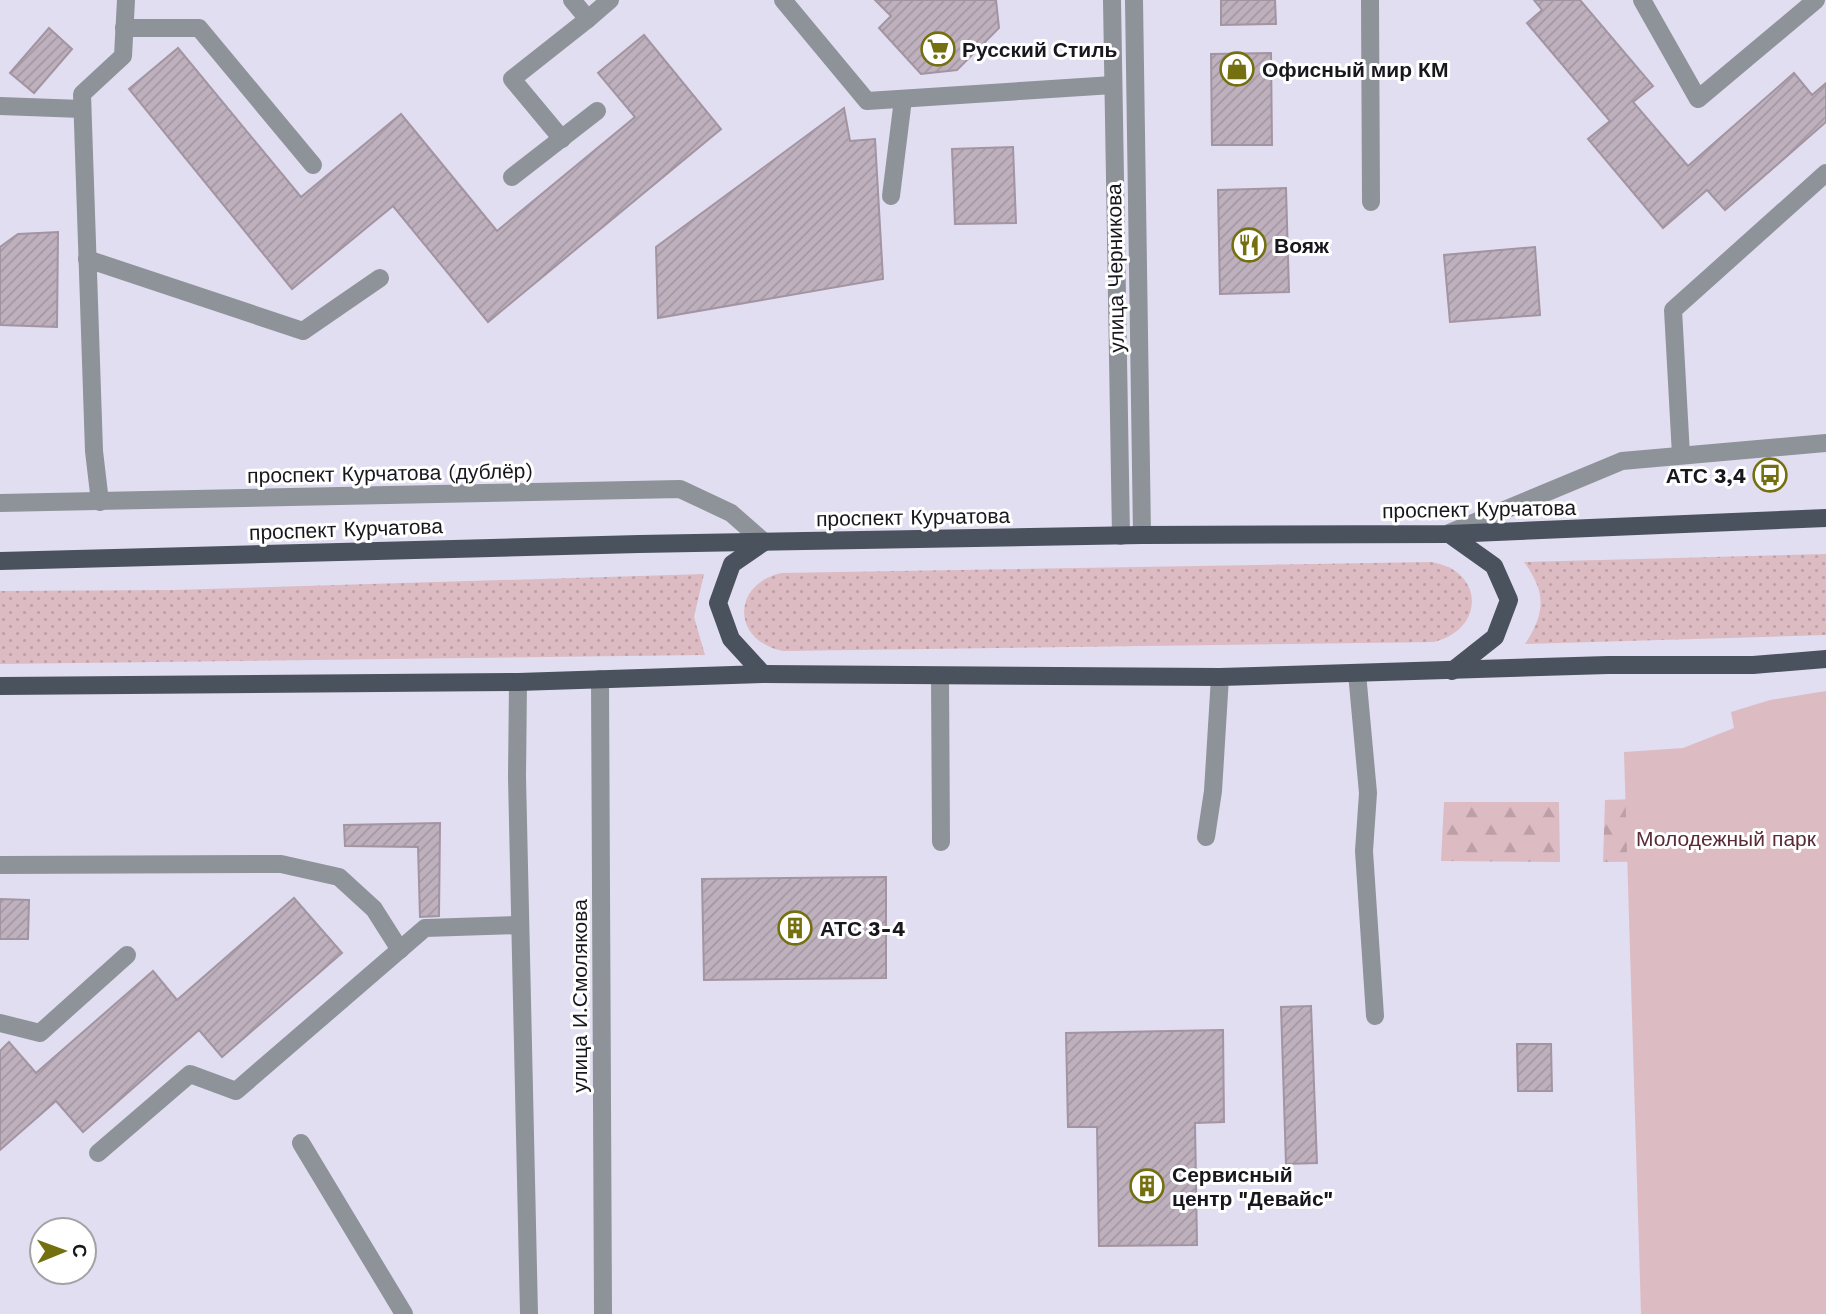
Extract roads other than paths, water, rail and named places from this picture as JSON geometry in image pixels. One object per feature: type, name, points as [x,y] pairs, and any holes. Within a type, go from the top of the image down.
[{"type":"main road","name":"проспект Курчатова","points":[[0,561],[764,542],[1142,535],[1449,534],[1826,518]]},
{"type":"main road","points":[[1449,534],[1494,566],[1508,600],[1495,637],[1452,671]]},
{"type":"main road","points":[[762,674],[732,639],[718,603],[732,564],[764,542]]},
{"type":"main road","points":[[0,686],[518,682],[762,674],[1220,677],[1608,665],[1753,665],[1826,659]]},
{"type":"street","points":[[100,502],[94,450],[82,94],[123,57],[126,0]]},
{"type":"street","points":[[572,0],[587,19]]},
{"type":"street","points":[[562,139],[512,79],[610,0]]},
{"type":"street","points":[[783,0],[867,101],[1113,85]]},
{"type":"street","name":"улица Черникова","points":[[1112,0],[1121,536]]},
{"type":"street","name":"улица Черникова","points":[[1134,0],[1142,535]]},
{"type":"street","points":[[1370,0],[1371,202]]},
{"type":"street","points":[[1642,0],[1698,99],[1816,0]]},
{"type":"street","points":[[124,28],[199,28],[313,165]]},
{"type":"street","points":[[891,196],[903,99]]},
{"type":"street","points":[[0,106],[82,109]]},
{"type":"street","points":[[512,177],[597,111]]},
{"type":"street","points":[[1681,455],[1673,310],[1826,173]]},
{"type":"street","points":[[87,260],[303,331],[380,278]]},
{"type":"street","points":[[1449,534],[1622,461],[1826,443]]},
{"type":"street","name":"проспект Курчатова (дублёр)","points":[[0,503],[680,489],[732,513],[764,542]]},
{"type":"street","points":[[1357,673],[1368,793],[1364,851],[1375,1016]]},
{"type":"street","points":[[940,677],[941,842]]},
{"type":"street","points":[[1206,837],[1213,791],[1220,677]]},
{"type":"street","name":"улица И.Смолякова","points":[[600,679],[603,1314]]},
{"type":"street","points":[[518,682],[520,925],[529,1314]]},
{"type":"street","points":[[0,864],[281,864],[339,877],[374,909],[400,950]]},
{"type":"street","points":[[98,1153],[190,1074],[236,1091],[425,928],[520,925]]},
{"type":"street","points":[[0,1023],[40,1033],[127,955]]},
{"type":"street","points":[[301,1143],[404,1314]]},
{"type":"place","name":"Русский Стиль","points":[[938,49]]},
{"type":"place","name":"Офисный мир КМ","points":[[1237,69]]},
{"type":"place","name":"Вояж","points":[[1249,245]]},
{"type":"place","name":"АТС 3,4","points":[[1770,475]]},
{"type":"place","name":"АТС 3-4","points":[[795,928]]},
{"type":"place","name":"Сервисный центр \"Девайс\"","points":[[1147,1186]]},
{"type":"park label","name":"Молодежный парк","points":[[1726,838]]}]
